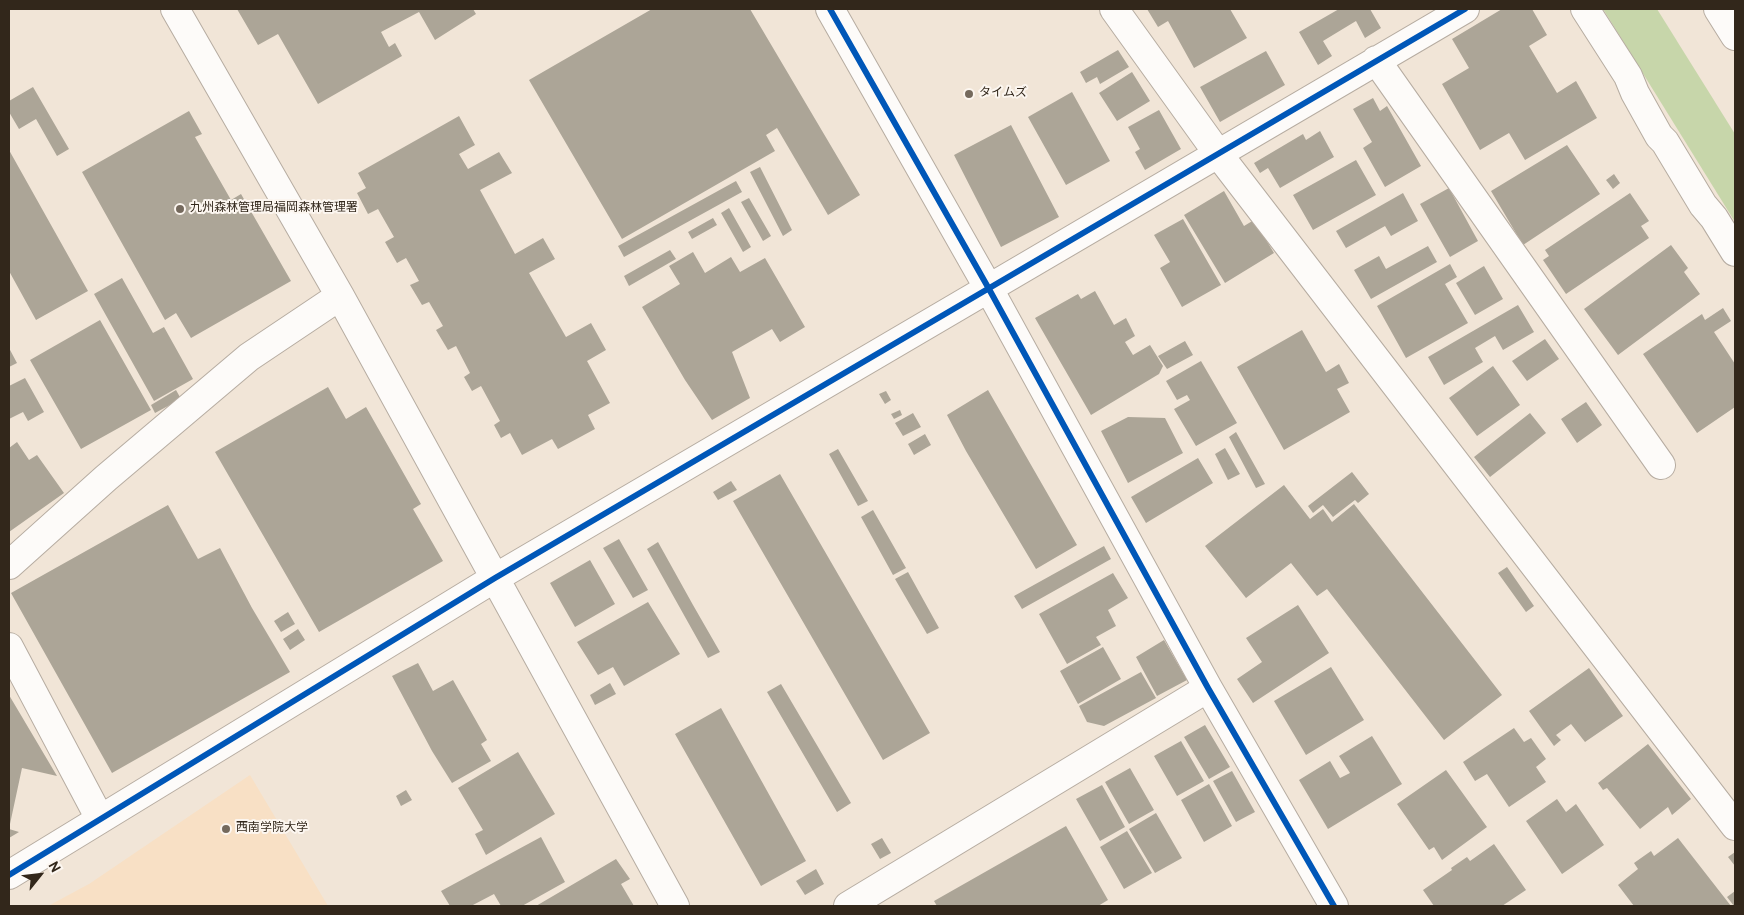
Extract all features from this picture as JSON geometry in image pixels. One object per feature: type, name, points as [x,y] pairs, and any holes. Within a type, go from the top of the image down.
[{"type":"street","points":[[175,9],[340,296],[675,906]]},
{"type":"street","points":[[830,9],[989,289],[1208,688],[1334,906]]},
{"type":"street","points":[[1114,9],[1219,154],[1735,826]]},
{"type":"street","points":[[9,875],[495,578],[1465,9]]},
{"type":"street","points":[[1585,9],[1628,76],[1635,93],[1660,136],[1735,252]]},
{"type":"street","points":[[1718,9],[1735,36]]},
{"type":"street","points":[[1376,60],[1661,465]]},
{"type":"street","points":[[9,565],[106,478],[249,357],[340,296]]},
{"type":"street","points":[[9,647],[100,819]]},
{"type":"street","points":[[848,906],[1208,688]]},
{"type":"shaded area","name":"西南学院大学","points":[[250,775],[328,906],[48,906],[89,884]]},
{"type":"green space","points":[[1603,9],[1657,9],[1735,134],[1735,222]]},
{"type":"building","points":[[237,9],[473,9],[476,14],[435,40],[419,12],[381,32],[389,47],[395,43],[402,56],[318,104],[278,34],[258,45]]},
{"type":"building","points":[[652,9],[750,9],[860,195],[828,215],[777,128],[766,135],[775,151],[622,239],[529,80]]},
{"type":"building","points":[[1147,9],[1230,9],[1247,38],[1194,68],[1168,21],[1158,27]]},
{"type":"building","points":[[1339,9],[1370,9],[1381,28],[1365,38],[1356,21],[1323,41],[1332,56],[1318,65],[1299,32]]},
{"type":"building","points":[[1502,9],[1532,9],[1547,35],[1529,46],[1557,93],[1576,81],[1597,118],[1525,160],[1509,133],[1480,150],[1442,84],[1469,68],[1452,39]]},
{"type":"building","points":[[1118,50],[1129,67],[1100,84],[1097,77],[1086,83],[1080,72]]},
{"type":"building","points":[[1266,51],[1285,85],[1220,122],[1200,87]]},
{"type":"building","points":[[1132,72],[1150,101],[1117,121],[1099,93]]},
{"type":"building","points":[[33,87],[69,149],[57,156],[36,119],[19,129],[9,112],[9,101]]},
{"type":"building","points":[[1072,92],[1110,161],[1066,185],[1028,117]]},
{"type":"building","points":[[1373,98],[1380,111],[1387,106],[1421,166],[1385,187],[1363,148],[1372,142],[1353,109]]},
{"type":"building","points":[[1159,110],[1181,149],[1145,170],[1135,152],[1140,149],[1128,127]]},
{"type":"building","points":[[189,111],[202,134],[195,137],[231,200],[241,194],[291,281],[191,338],[176,313],[165,320],[82,172]]},
{"type":"building","points":[[459,116],[475,145],[459,154],[468,169],[499,152],[512,173],[480,190],[515,254],[543,238],[555,259],[529,273],[566,337],[591,323],[606,350],[587,361],[610,403],[588,415],[595,429],[558,449],[552,439],[522,455],[510,433],[501,438],[494,425],[500,421],[481,386],[472,391],[464,377],[470,373],[456,346],[448,350],[436,330],[443,326],[429,302],[422,305],[410,285],[419,281],[406,258],[397,263],[385,242],[394,237],[378,209],[368,214],[357,193],[366,188],[358,173]]},
{"type":"building","points":[[1011,125],[1059,217],[1001,247],[954,155]]},
{"type":"building","points":[[1320,131],[1334,157],[1280,188],[1268,168],[1260,173],[1254,163],[1303,134],[1306,140]]},
{"type":"building","points":[[1567,145],[1600,194],[1523,245],[1491,191]]},
{"type":"building","points":[[9,150],[88,291],[36,320],[9,271]]},
{"type":"building","points":[[1356,160],[1376,195],[1313,230],[1293,195]]},
{"type":"building","points":[[760,167],[792,230],[783,236],[750,172]]},
{"type":"building","points":[[1614,174],[1620,183],[1613,189],[1606,180]]},
{"type":"building","points":[[736,181],[742,192],[624,257],[618,246]]},
{"type":"building","points":[[1449,188],[1478,241],[1450,257],[1420,204]]},
{"type":"building","points":[[1224,191],[1244,226],[1254,220],[1274,253],[1225,283],[1184,215]]},
{"type":"building","points":[[1403,193],[1418,221],[1391,236],[1385,226],[1346,248],[1336,231]]},
{"type":"building","points":[[1630,193],[1649,221],[1641,226],[1649,238],[1566,294],[1543,260],[1549,256],[1545,250]]},
{"type":"building","points":[[749,198],[771,236],[763,241],[741,202]]},
{"type":"building","points":[[729,208],[751,247],[743,252],[721,213]]},
{"type":"building","points":[[713,218],[717,225],[692,239],[688,232]]},
{"type":"building","points":[[1183,219],[1221,285],[1182,307],[1160,268],[1170,262],[1154,235]]},
{"type":"building","points":[[1671,245],[1688,268],[1684,272],[1700,294],[1618,355],[1584,309]]},
{"type":"building","points":[[1428,246],[1437,262],[1371,299],[1354,270],[1379,256],[1386,269]]},
{"type":"building","points":[[670,250],[676,259],[629,286],[624,276]]},
{"type":"building","points":[[693,252],[705,273],[731,257],[740,272],[765,258],[805,327],[780,342],[772,329],[732,352],[750,398],[712,420],[685,380],[642,307],[680,284],[669,266]]},
{"type":"building","points":[[1450,264],[1457,277],[1445,284],[1468,323],[1406,358],[1377,306]]},
{"type":"building","points":[[1484,266],[1503,299],[1475,315],[1456,283]]},
{"type":"building","points":[[122,278],[153,333],[164,327],[193,379],[154,401],[94,294]]},
{"type":"building","points":[[1095,291],[1114,325],[1126,318],[1135,336],[1125,342],[1133,355],[1150,345],[1163,366],[1159,374],[1091,415],[1035,318],[1078,294],[1081,299]]},
{"type":"building","points":[[1518,305],[1534,332],[1503,350],[1495,336],[1475,348],[1483,362],[1444,385],[1428,357]]},
{"type":"building","points":[[1723,308],[1731,321],[1714,332],[1735,364],[1735,407],[1697,433],[1643,354],[1702,314],[1705,320]]},
{"type":"building","points":[[100,320],[151,410],[81,449],[30,360]]},
{"type":"building","points":[[1302,330],[1326,372],[1339,364],[1349,383],[1337,389],[1350,412],[1284,450],[1237,367]]},
{"type":"building","points":[[1545,339],[1559,359],[1527,381],[1512,361]]},
{"type":"building","points":[[1185,341],[1193,355],[1167,369],[1158,356]]},
{"type":"building","points":[[9,348],[17,363],[9,367]]},
{"type":"building","points":[[1201,361],[1237,423],[1196,446],[1174,409],[1190,400],[1187,395],[1177,400],[1166,381]]},
{"type":"building","points":[[1493,366],[1520,405],[1477,436],[1449,398]]},
{"type":"building","points":[[25,378],[44,412],[28,421],[23,412],[9,419],[9,386]]},
{"type":"building","points":[[328,387],[346,419],[366,407],[421,504],[413,509],[443,561],[319,632],[215,452]]},
{"type":"building","points":[[176,390],[181,399],[155,413],[151,405]]},
{"type":"building","points":[[988,390],[1077,545],[1036,569],[966,451],[947,415]]},
{"type":"building","points":[[886,391],[891,400],[885,404],[879,394]]},
{"type":"building","points":[[1586,402],[1602,425],[1577,443],[1561,419]]},
{"type":"building","points":[[900,410],[902,415],[894,419],[891,414]]},
{"type":"building","points":[[913,413],[921,427],[903,436],[895,423]]},
{"type":"building","points":[[1530,413],[1546,433],[1490,477],[1474,457]]},
{"type":"building","points":[[1128,417],[1165,418],[1183,453],[1128,483],[1101,431]]},
{"type":"building","points":[[1236,432],[1265,484],[1256,488],[1229,437]]},
{"type":"building","points":[[925,434],[931,445],[914,455],[908,444]]},
{"type":"building","points":[[17,442],[29,460],[37,455],[64,493],[9,532],[9,448]]},
{"type":"building","points":[[1225,448],[1240,474],[1228,480],[1215,454]]},
{"type":"building","points":[[838,449],[868,501],[858,506],[829,454]]},
{"type":"building","points":[[1198,458],[1213,483],[1146,523],[1131,497]]},
{"type":"building","points":[[1352,472],[1369,494],[1358,503],[1355,500],[1333,517],[1323,505],[1313,513],[1308,506]]},
{"type":"building","points":[[780,474],[930,733],[883,760],[733,501]]},
{"type":"building","points":[[731,481],[737,490],[718,500],[713,492]]},
{"type":"building","points":[[1284,485],[1310,519],[1323,509],[1332,522],[1354,504],[1502,695],[1444,740],[1327,589],[1317,596],[1291,563],[1246,598],[1205,546]]},
{"type":"building","points":[[168,505],[198,559],[220,548],[252,608],[290,672],[112,773],[11,593]]},
{"type":"building","points":[[873,510],[906,568],[893,575],[861,517]]},
{"type":"building","points":[[619,539],[648,590],[633,598],[603,548]]},
{"type":"building","points":[[658,542],[720,652],[708,658],[647,549]]},
{"type":"building","points":[[1104,546],[1111,559],[1022,609],[1014,596]]},
{"type":"building","points":[[590,560],[615,604],[575,627],[550,583]]},
{"type":"building","points":[[1507,567],[1534,606],[1526,612],[1498,573]]},
{"type":"building","points":[[908,572],[939,628],[927,634],[895,579]]},
{"type":"building","points":[[1113,573],[1128,598],[1108,610],[1116,626],[1096,637],[1101,645],[1067,664],[1039,614]]},
{"type":"building","points":[[648,602],[680,654],[624,686],[613,667],[598,675],[577,642]]},
{"type":"building","points":[[1298,605],[1329,653],[1253,703],[1237,679],[1262,662],[1246,638]]},
{"type":"building","points":[[288,612],[295,624],[281,632],[274,621]]},
{"type":"building","points":[[298,629],[305,640],[290,650],[283,639]]},
{"type":"building","points":[[1164,640],[1187,680],[1157,696],[1136,657]]},
{"type":"building","points":[[1103,647],[1121,679],[1078,704],[1060,671]]},
{"type":"building","points":[[418,663],[433,691],[453,680],[487,740],[481,744],[491,761],[452,783],[432,751],[392,676]]},
{"type":"building","points":[[1331,667],[1364,720],[1306,755],[1274,701]]},
{"type":"building","points":[[1589,668],[1623,716],[1585,742],[1571,724],[1556,735],[1561,740],[1554,746],[1529,711]]},
{"type":"building","points":[[1141,672],[1156,698],[1104,726],[1087,722],[1079,706]]},
{"type":"building","points":[[610,683],[616,694],[595,705],[590,695]]},
{"type":"building","points":[[781,684],[851,803],[837,812],[767,692]]},
{"type":"building","points":[[9,695],[57,776],[22,768],[10,824]]},
{"type":"building","points":[[721,708],[806,861],[761,886],[675,734]]},
{"type":"building","points":[[1205,725],[1230,767],[1209,779],[1184,737]]},
{"type":"building","points":[[1514,728],[1524,742],[1531,738],[1546,759],[1536,767],[1546,782],[1509,807],[1487,774],[1475,781],[1463,762]]},
{"type":"building","points":[[1372,736],[1402,784],[1328,829],[1299,780],[1330,761],[1340,778],[1350,773],[1339,756]]},
{"type":"building","points":[[1181,741],[1204,781],[1177,796],[1154,756]]},
{"type":"building","points":[[1648,744],[1691,799],[1672,815],[1668,807],[1640,829],[1607,788],[1603,790],[1598,783]]},
{"type":"building","points":[[518,752],[555,814],[486,855],[475,834],[483,830],[458,788]]},
{"type":"building","points":[[1130,768],[1154,810],[1129,824],[1105,782]]},
{"type":"building","points":[[1446,770],[1487,827],[1442,860],[1434,847],[1429,850],[1397,804]]},
{"type":"building","points":[[1232,771],[1255,812],[1236,822],[1213,781]]},
{"type":"building","points":[[1209,784],[1232,826],[1204,842],[1181,800]]},
{"type":"building","points":[[1102,785],[1125,827],[1100,841],[1076,799]]},
{"type":"building","points":[[406,790],[412,800],[401,806],[396,796]]},
{"type":"building","points":[[1557,799],[1566,812],[1576,804],[1604,845],[1562,874],[1526,821]]},
{"type":"building","points":[[1156,813],[1182,858],[1155,873],[1129,829]]},
{"type":"building","points":[[1066,826],[1108,900],[1098,906],[937,906],[934,901]]},
{"type":"building","points":[[9,829],[19,832],[9,838]]},
{"type":"building","points":[[1127,831],[1152,873],[1124,889],[1100,847]]},
{"type":"building","points":[[541,837],[565,882],[522,906],[501,906],[494,894],[471,906],[450,906],[441,891]]},
{"type":"building","points":[[882,838],[891,853],[880,859],[871,844]]},
{"type":"building","points":[[1678,838],[1731,906],[1634,906],[1618,885],[1638,869],[1634,863],[1651,851],[1654,856]]},
{"type":"building","points":[[1494,844],[1526,890],[1502,906],[1434,906],[1423,890],[1467,857],[1470,861]]},
{"type":"building","points":[[1735,852],[1735,866],[1728,857]]},
{"type":"building","points":[[616,859],[630,879],[621,884],[634,906],[536,906]]},
{"type":"building","points":[[816,869],[824,884],[805,895],[796,881]]},
{"type":"building","points":[[1735,891],[1735,906],[1734,906],[1727,897]]},
{"type":"cycle path","points":[[830,9],[989,289],[1208,688],[1334,906]]},
{"type":"cycle path","points":[[9,875],[495,578],[1465,9]]},
{"type":"place","name":"タイムズ","points":[[969,94]]},
{"type":"place","name":"九州森林管理局福岡森林管理署","points":[[180,209]]},
{"type":"place","name":"西南学院大学","points":[[226,829]]}]
